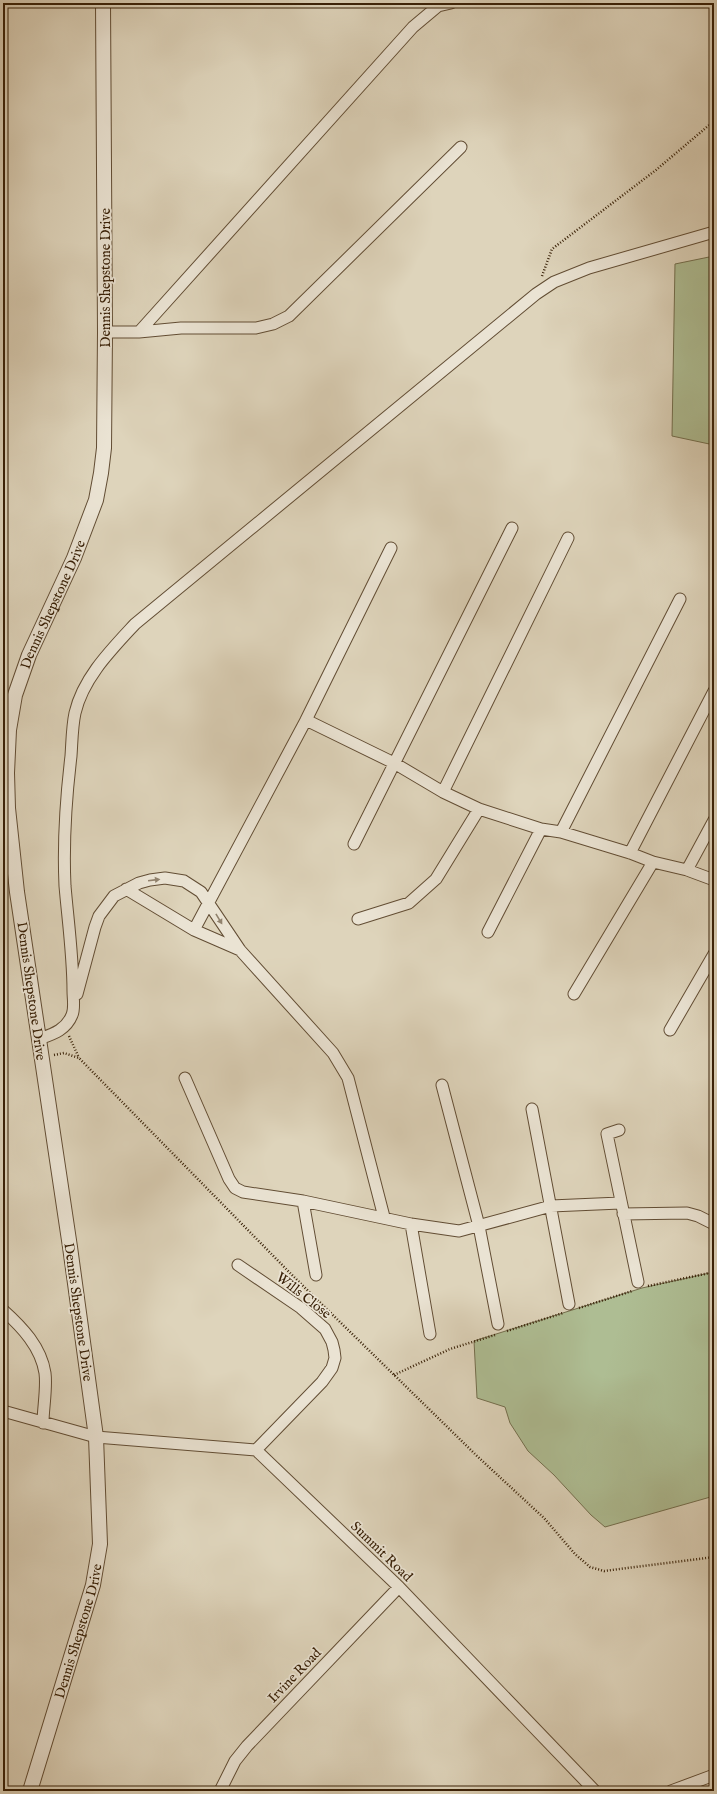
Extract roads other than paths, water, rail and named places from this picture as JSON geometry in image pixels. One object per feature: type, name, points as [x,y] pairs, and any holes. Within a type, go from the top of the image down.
[{"type":"street","name":"Dennis Shepstone Drive","points":[[30,1791],[93,1585],[100,1544],[96,1438],[42,1056],[17,892],[8,808],[7,773],[9,730],[15,695],[30,656],[74,558],[96,500],[104,448],[105,332],[103,3]]},
{"type":"street","points":[[139,332],[413,27],[438,6],[451,3]]},
{"type":"street","points":[[105,332],[139,332],[181,328],[256,328],[281,321],[294,311],[461,147]]},
{"type":"street","points":[[74,1007],[73,974],[65,884],[66,795],[75,714],[80,696],[87,683],[109,653],[135,624],[536,294],[554,282],[589,268],[714,232]]},
{"type":"street","points":[[354,844],[512,528]]},
{"type":"street","points":[[444,792],[568,538]]},
{"type":"street","points":[[194,930],[210,903],[306,720],[391,548]]},
{"type":"street","points":[[562,832],[680,599]]},
{"type":"street","points":[[630,853],[714,691]]},
{"type":"street","points":[[306,720],[394,763],[444,792],[479,809],[541,829],[562,832],[630,853],[653,862],[687,870],[714,880]]},
{"type":"street","points":[[358,919],[409,902],[436,879],[479,809]]},
{"type":"street","points":[[687,870],[714,820]]},
{"type":"street","points":[[488,932],[541,829]]},
{"type":"street","points":[[574,994],[653,862]]},
{"type":"street","points":[[39,1038],[56,1033],[67,1024],[72,1014],[99,916],[114,896],[126,889],[150,880],[165,878],[184,881],[201,892],[210,903],[240,950],[333,1053],[348,1078],[384,1217]]},
{"type":"street","points":[[126,889],[194,930],[240,950]]},
{"type":"street","points":[[670,1030],[714,954]]},
{"type":"street","points":[[185,1078],[229,1180],[235,1188],[243,1192],[303,1201],[384,1217],[411,1224],[459,1231],[551,1206],[622,1208],[687,1213],[698,1216],[714,1224]]},
{"type":"street","points":[[442,1085],[479,1226],[498,1324]]},
{"type":"street","points":[[532,1109],[571,1308]]},
{"type":"street","points":[[619,1130],[607,1134],[638,1287]]},
{"type":"street","points":[[303,1201],[316,1275]]},
{"type":"street","points":[[411,1224],[430,1334]]},
{"type":"street","name":"Wills Close","points":[[238,1265],[301,1308],[324,1329],[332,1342],[335,1358],[332,1368],[322,1382],[256,1450]]},
{"type":"street","points":[[3,1310],[24,1330],[40,1355],[45,1374],[42,1423]]},
{"type":"street","points":[[3,1411],[96,1438],[256,1450]]},
{"type":"street","name":"Summit Road","points":[[256,1450],[399,1587],[595,1791]]},
{"type":"street","name":"Irvine Road","points":[[220,1791],[236,1760],[247,1746],[399,1587]]},
{"type":"street","points":[[671,1791],[714,1775]]}]
